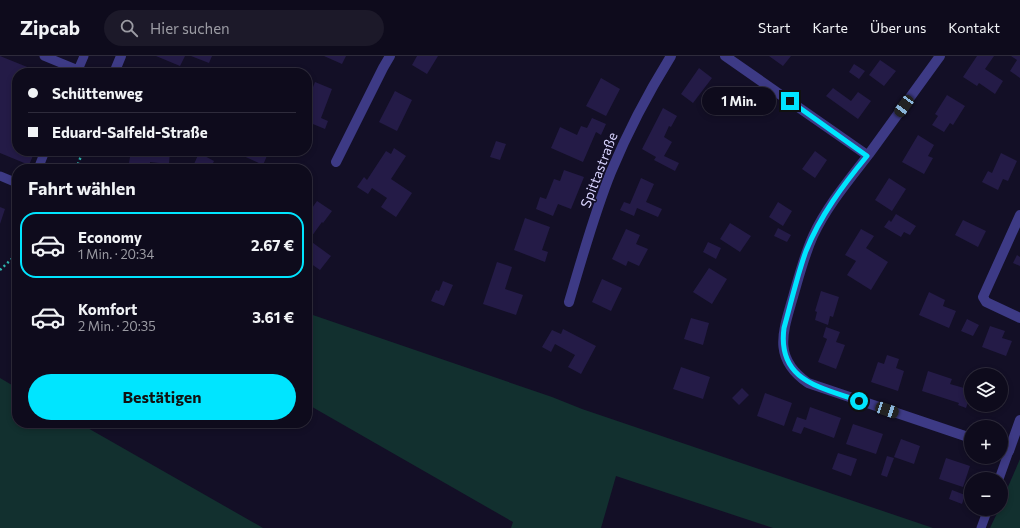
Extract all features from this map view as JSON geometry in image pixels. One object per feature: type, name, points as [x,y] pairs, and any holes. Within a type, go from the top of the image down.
[{"type":"street","points":[[116,68],[121,56]]},
{"type":"street","points":[[336,162],[390,56]]},
{"type":"street","name":"Spittastraße","points":[[569,302],[588,238],[611,172],[628,132],[648,93],[671,56]]},
{"type":"street","points":[[725,56],[867,156]]},
{"type":"street","points":[[940,56],[834,200],[821,220],[806,252],[784,328],[783,346],[785,354],[794,370],[808,383],[964,436]]},
{"type":"street","points":[[1020,215],[983,297],[986,302],[1020,318]]},
{"type":"street","points":[[1008,443],[1020,420]]},
{"type":"lane","points":[[44,56],[70,68]]},
{"type":"lane","points":[[80,68],[84,56]]},
{"type":"lane","points":[[0,176],[12,181]]},
{"type":"lane","points":[[981,528],[985,516]]},
{"type":"path","points":[[0,270],[12,259]]},
{"type":"green space","points":[[312,315],[552,397],[582,409],[933,528],[773,528],[616,476],[601,528],[511,528],[513,522],[312,407]]},
{"type":"green space","points":[[0,378],[12,385],[12,428],[88,428],[263,528],[0,528]]},
{"type":"green space","points":[[1020,459],[1020,528],[990,528],[996,516],[1008,516],[1008,487]]},
{"type":"building","points":[[0,56],[30,68],[12,68],[12,156],[33,156],[29,164],[27,164],[0,153]]},
{"type":"building","points":[[156,56],[185,56],[180,66]]},
{"type":"building","points":[[191,56],[212,56],[209,63]]},
{"type":"building","points":[[324,56],[346,56],[342,64]]},
{"type":"building","points":[[417,56],[438,56],[427,74],[412,65]]},
{"type":"building","points":[[769,56],[791,56],[783,66]]},
{"type":"building","points":[[977,56],[994,56],[985,69],[1003,81],[995,94],[979,83],[977,86],[963,77]]},
{"type":"building","points":[[1011,56],[1020,56],[1020,78],[1010,71],[1017,60]]},
{"type":"building","points":[[880,60],[896,71],[884,86],[869,75]]},
{"type":"building","points":[[854,64],[865,71],[859,79],[849,72]]},
{"type":"building","points":[[699,68],[712,78],[693,103],[681,94]]},
{"type":"building","points":[[601,78],[620,89],[606,116],[586,106]]},
{"type":"building","points":[[315,82],[332,89],[321,118],[328,121],[325,129],[312,124],[312,90]]},
{"type":"building","points":[[833,88],[851,101],[858,92],[871,101],[858,119],[826,96]]},
{"type":"building","points":[[395,91],[412,100],[397,131],[379,122]]},
{"type":"building","points":[[947,95],[965,106],[953,125],[950,123],[944,132],[932,125],[938,116],[935,114]]},
{"type":"building","points":[[663,108],[677,116],[671,127],[669,126],[664,137],[672,142],[664,156],[679,163],[675,171],[654,160],[656,157],[642,149]]},
{"type":"building","points":[[592,118],[606,124],[601,135],[596,132],[583,162],[551,148],[560,127],[577,135],[581,126],[587,128]]},
{"type":"building","points":[[918,135],[934,145],[928,156],[933,158],[924,174],[902,162]]},
{"type":"building","points":[[496,141],[506,144],[500,160],[490,157]]},
{"type":"building","points":[[394,148],[406,156],[391,179],[412,193],[396,217],[381,207],[387,198],[372,188],[368,194],[357,187],[364,177],[367,180],[386,151],[391,154]]},
{"type":"building","points":[[815,151],[827,160],[815,178],[802,169]]},
{"type":"building","points":[[1001,153],[1017,161],[1008,181],[1003,179],[998,190],[982,182],[988,171],[992,173]]},
{"type":"building","points":[[130,156],[170,156],[169,164],[150,162],[150,164],[129,163]]},
{"type":"building","points":[[198,156],[205,156],[214,161],[212,164],[194,164]]},
{"type":"building","points":[[244,156],[267,156],[263,164]]},
{"type":"building","points":[[564,170],[584,177],[571,209],[558,204],[553,216],[536,209],[540,197],[546,199],[554,179],[560,181]]},
{"type":"building","points":[[641,178],[654,184],[646,202],[662,209],[658,217],[637,208],[634,216],[620,210],[624,202],[630,204]]},
{"type":"building","points":[[889,178],[906,189],[892,211],[875,200]]},
{"type":"building","points":[[317,201],[332,211],[312,236],[312,208]]},
{"type":"building","points":[[778,202],[792,211],[783,226],[769,217]]},
{"type":"building","points":[[0,207],[5,209],[0,224]]},
{"type":"building","points":[[896,214],[916,226],[910,235],[904,232],[901,237],[884,227],[889,220],[891,222]]},
{"type":"building","points":[[525,218],[550,227],[542,250],[548,252],[545,262],[514,250]]},
{"type":"building","points":[[963,220],[986,231],[978,247],[955,235]]},
{"type":"building","points":[[730,223],[751,236],[740,252],[720,239]]},
{"type":"building","points":[[778,228],[791,235],[787,242],[774,236]]},
{"type":"building","points":[[626,229],[640,235],[636,244],[648,249],[639,266],[628,261],[626,266],[612,259]]},
{"type":"building","points":[[861,229],[874,236],[866,248],[888,262],[871,290],[847,275],[856,261],[845,255]]},
{"type":"building","points":[[312,242],[331,256],[320,270],[312,264]]},
{"type":"building","points":[[708,242],[721,248],[716,259],[703,252]]},
{"type":"building","points":[[1017,255],[1020,257],[1020,266],[1013,263]]},
{"type":"building","points":[[497,262],[512,267],[505,289],[523,295],[516,315],[483,304]]},
{"type":"building","points":[[709,268],[727,279],[712,304],[693,292]]},
{"type":"building","points":[[602,279],[622,288],[611,311],[592,302]]},
{"type":"building","points":[[443,281],[453,285],[444,306],[431,301],[436,290],[439,291]]},
{"type":"building","points":[[821,291],[839,297],[833,317],[830,316],[828,325],[815,320],[817,312],[815,311]]},
{"type":"building","points":[[929,292],[945,300],[943,306],[956,311],[949,328],[919,315]]},
{"type":"building","points":[[691,318],[709,323],[703,345],[684,339]]},
{"type":"building","points":[[967,319],[979,325],[973,336],[961,331]]},
{"type":"building","points":[[990,326],[1005,331],[1002,338],[1012,341],[1006,356],[982,347]]},
{"type":"building","points":[[826,327],[840,332],[836,342],[845,345],[836,369],[818,362],[827,339],[823,337]]},
{"type":"building","points":[[563,329],[596,346],[581,374],[568,367],[575,355],[555,344],[551,352],[542,347],[552,330],[561,334]]},
{"type":"building","points":[[887,355],[899,359],[896,368],[904,371],[898,391],[871,382],[878,362],[884,364]]},
{"type":"building","points":[[681,367],[710,377],[703,399],[673,389]]},
{"type":"building","points":[[928,371],[952,379],[950,384],[964,388],[964,407],[958,405],[959,403],[922,391]]},
{"type":"building","points":[[742,388],[749,395],[739,405],[732,398]]},
{"type":"building","points":[[765,393],[792,403],[784,426],[757,416]]},
{"type":"building","points":[[810,407],[841,418],[834,438],[804,427],[801,434],[792,431],[797,417],[806,420]]},
{"type":"building","points":[[853,424],[883,434],[876,454],[846,444]]},
{"type":"building","points":[[901,439],[920,446],[914,464],[894,457]]},
{"type":"building","points":[[838,453],[857,459],[851,476],[832,469]]},
{"type":"building","points":[[887,456],[894,458],[887,477],[881,475]]},
{"type":"building","points":[[946,458],[970,466],[968,472],[964,472],[963,487],[939,479]]},
{"type":"building","points":[[952,490],[964,495],[962,504],[949,499]]},
{"type":"route","points":[[790,101],[867,156],[849,178],[834,200],[813,236],[799,274],[784,328],[783,337],[785,354],[789,363],[800,377],[817,387],[859,401]]}]
